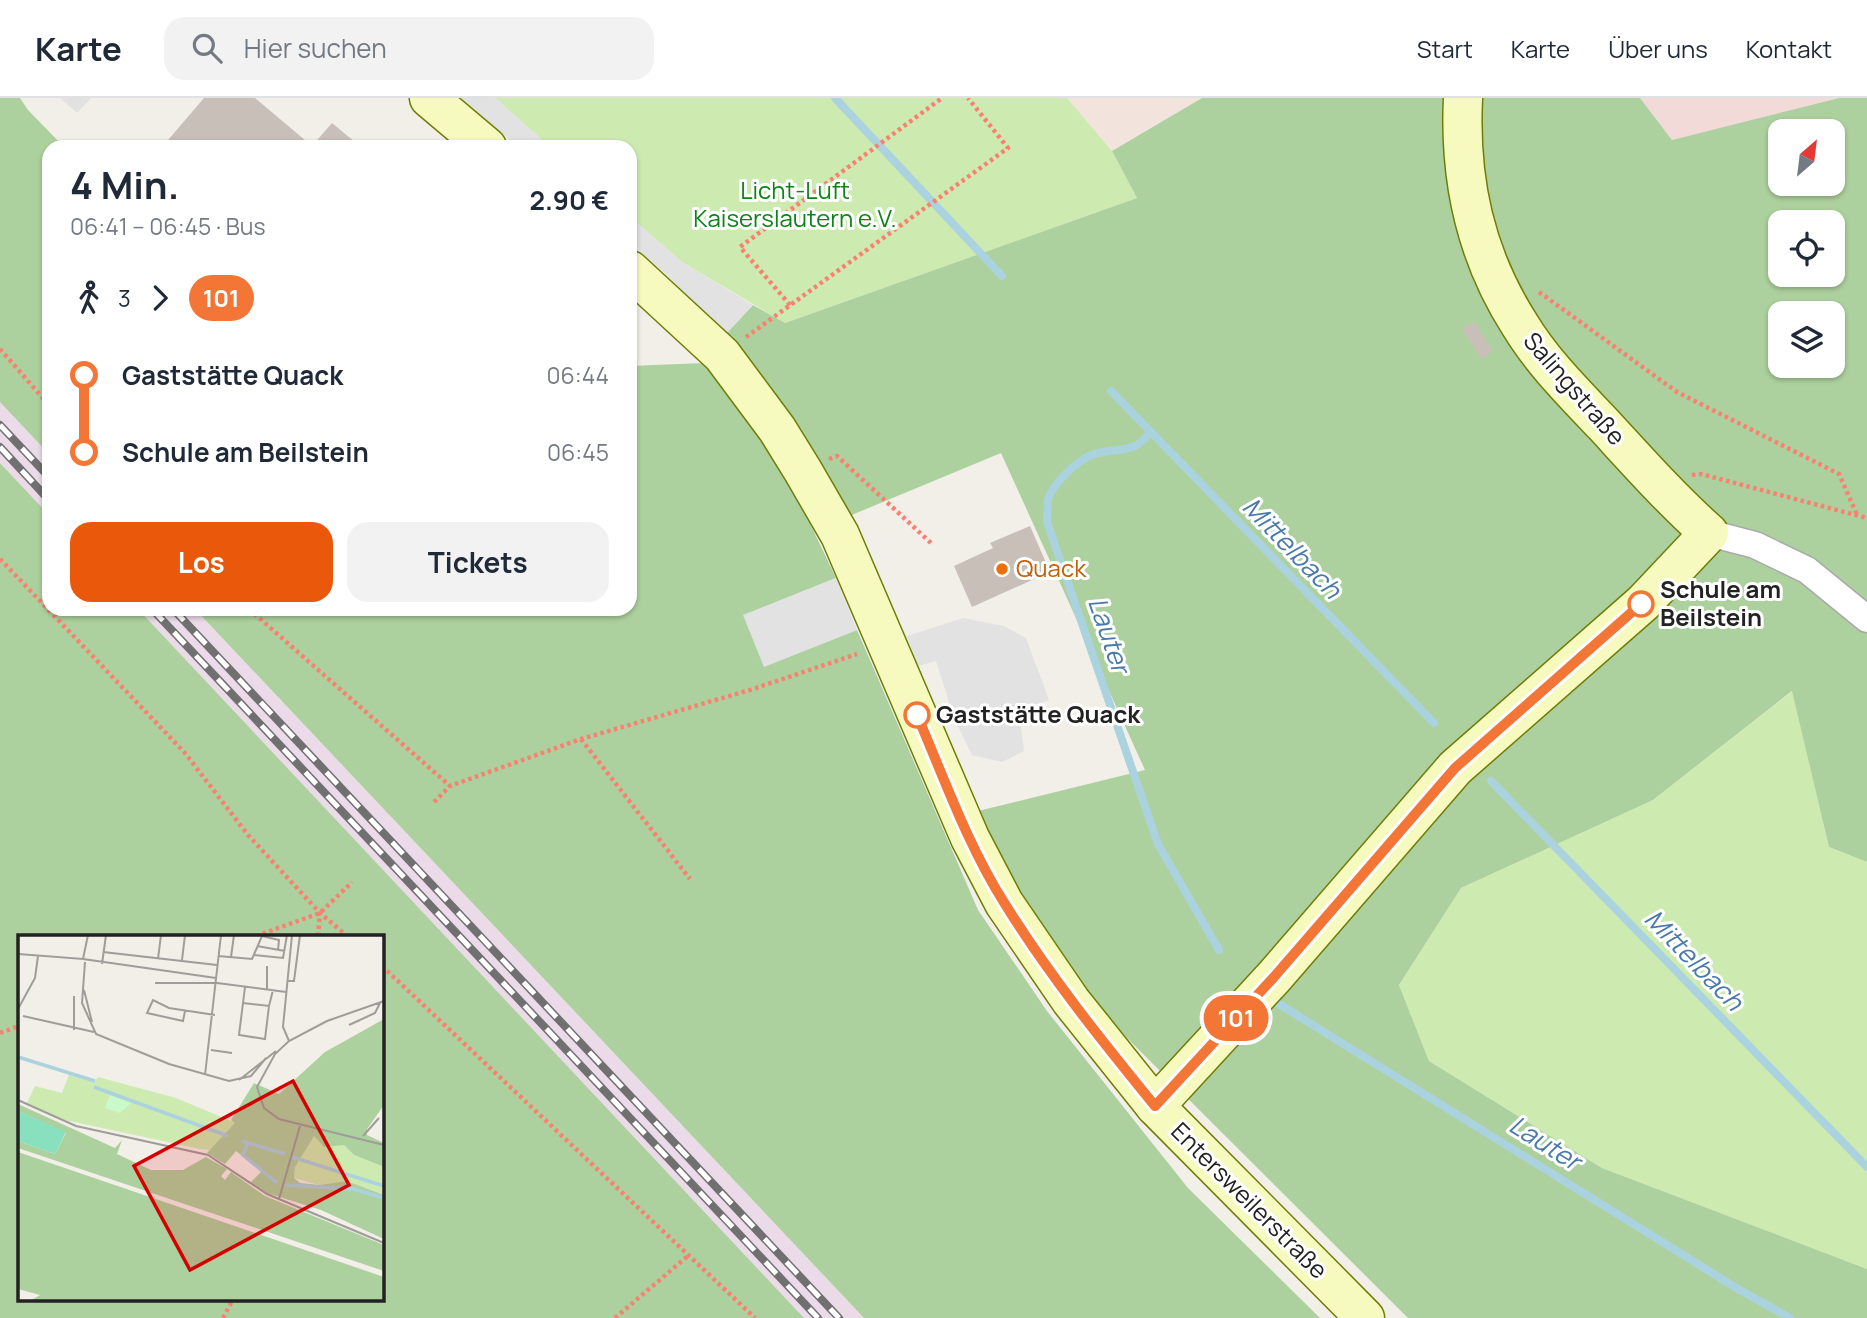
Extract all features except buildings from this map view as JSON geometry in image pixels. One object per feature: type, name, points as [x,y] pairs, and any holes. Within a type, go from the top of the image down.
[{"type":"main road","points":[[429,98],[479,140]]},
{"type":"main road","name":"Salingstraße","points":[[1463,98],[1461,135],[1467,195],[1498,288],[1521,327],[1550,367],[1656,481],[1709,533]]},
{"type":"main road","name":"Entersweilerstraße","points":[[637,276],[722,355],[777,429],[803,471],[840,535],[970,838],[1004,903],[1071,1002],[1155,1106],[1365,1318]]},
{"type":"main road","points":[[1155,1106],[1274,977],[1455,768],[1643,603],[1709,533]]},
{"type":"street","points":[[1709,533],[1755,545],[1807,570],[1867,619]]},
{"type":"path","points":[[790,305],[740,247],[942,98]]},
{"type":"path","points":[[741,340],[1008,148],[968,98]]},
{"type":"path","points":[[1528,291],[1539,292],[1677,392],[1839,474],[1858,517]]},
{"type":"path","points":[[0,349],[42,397]]},
{"type":"path","points":[[803,471],[837,456],[931,543]]},
{"type":"path","points":[[1688,476],[1701,474],[1867,518]]},
{"type":"path","points":[[0,559],[42,603]]},
{"type":"path","points":[[54,616],[185,753],[247,835],[320,913],[346,935]]},
{"type":"path","points":[[257,616],[450,786]]},
{"type":"path","points":[[434,802],[450,786],[581,739],[738,694],[887,644]]},
{"type":"path","points":[[581,739],[690,879]]},
{"type":"path","points":[[259,935],[320,913],[352,882]]},
{"type":"path","points":[[318,935],[320,913]]},
{"type":"path","points":[[268,932],[275,935]]},
{"type":"path","points":[[383,967],[755,1318]]},
{"type":"path","points":[[0,1033],[18,1026]]},
{"type":"path","points":[[615,1318],[689,1255]]},
{"type":"path","points":[[222,1318],[232,1300]]},
{"type":"shaded area","points":[[60,98],[91,98],[77,113]]},
{"type":"shaded area","points":[[461,98],[495,98],[542,140],[510,140]]},
{"type":"shaded area","points":[[1067,98],[1202,98],[1112,151]]},
{"type":"shaded area","points":[[1640,98],[1838,98],[1672,140]]},
{"type":"shaded area","points":[[637,223],[682,262],[753,305],[725,335],[666,274],[637,249]]},
{"type":"shaded area","points":[[0,402],[42,447],[42,508],[0,463]]},
{"type":"shaded area","points":[[836,578],[857,630],[764,667],[743,615]]},
{"type":"shaded area","points":[[145,616],[202,616],[864,1318],[804,1318]]},
{"type":"shaded area","points":[[963,618],[1004,626],[1026,638],[1049,700],[1019,711],[1024,751],[1002,762],[972,755],[954,718],[936,661],[918,666],[907,636]]},
{"type":"green space","points":[[0,98],[20,98],[57,140],[42,140],[42,447],[0,402]]},
{"type":"green space","name":"Licht-Luft Kaiserslautern e.V.","points":[[495,98],[1067,98],[1112,151],[1137,198],[785,323],[682,262],[637,223],[637,140],[542,140]]},
{"type":"green space","points":[[1202,98],[1640,98],[1672,140],[1839,98],[1867,98],[1867,862],[1829,847],[1792,691],[1653,800],[1461,888],[1399,985],[1429,1061],[1602,1168],[1867,1269],[1867,1318],[1408,1318],[1080,988],[1022,903],[974,812],[1145,770],[1001,453],[842,519],[725,335],[753,305],[785,323],[1137,198],[1112,151]]},
{"type":"green space","points":[[704,363],[761,435],[805,513],[836,578],[744,615],[764,666],[857,630],[978,910],[1047,1011],[1188,1188],[1320,1318],[864,1318],[202,616],[637,616],[637,366]]},
{"type":"green space","points":[[0,463],[42,508],[42,616],[145,616],[804,1318],[0,1318]]},
{"type":"green space","points":[[1793,691],[1829,847],[1867,862],[1867,1269],[1602,1168],[1429,1061],[1399,985],[1461,888],[1653,800]]},
{"type":"waterway","name":"Lauter","points":[[835,98],[1002,276]]},
{"type":"waterway","name":"Mittelbach","points":[[1111,391],[1434,723]]},
{"type":"waterway","name":"Lauter","points":[[1150,432],[1133,447],[1091,455],[1068,472],[1055,486],[1048,500],[1047,522],[1158,844],[1219,950]]},
{"type":"waterway","name":"Mittelbach","points":[[1491,781],[1867,1167]]},
{"type":"waterway","name":"Lauter","points":[[1279,1004],[1738,1289],[1790,1318]]},
{"type":"railway","points":[[0,425],[42,470]]},
{"type":"railway","points":[[0,447],[42,492]]},
{"type":"railway","points":[[159,616],[818,1318]]},
{"type":"railway","points":[[180,616],[839,1318]]},
{"type":"bus line","name":"101","points":[[917,715],[970,838],[1004,903],[1071,1002],[1155,1106],[1274,977],[1455,768],[1641,604]]},
{"type":"place","name":"Quack","points":[[1002,569]]},
{"type":"place","name":"Schule am Beilstein","points":[[1641,604]]},
{"type":"place","name":"Gaststätte Quack","points":[[917,715]]}]
